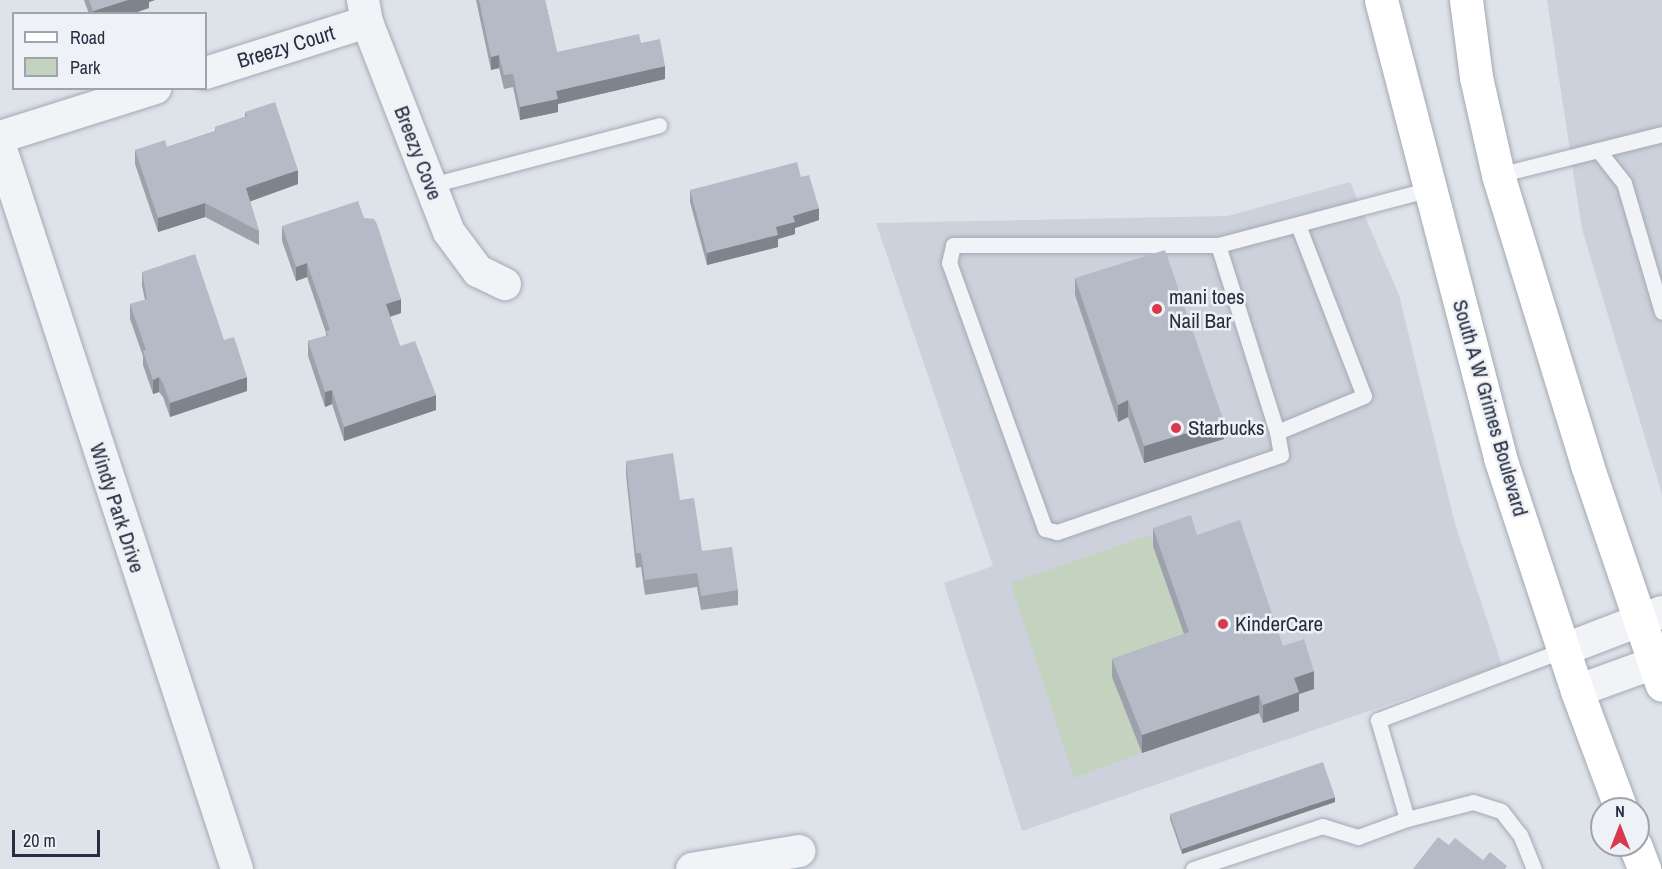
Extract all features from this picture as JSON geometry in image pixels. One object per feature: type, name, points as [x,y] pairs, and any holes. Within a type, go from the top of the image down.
[{"type":"main road","name":"South A W Grimes Boulevard","points":[[1381,0],[1500,458],[1577,691],[1617,797]]},
{"type":"main road","points":[[1466,0],[1476,77],[1498,175],[1587,465],[1652,617],[1660,669]]},
{"type":"street","name":"Breezy Court","points":[[207,73],[365,11]]},
{"type":"street","name":"Breezy Cove","points":[[365,11],[449,232],[478,271],[505,285]]},
{"type":"street","points":[[0,137],[149,90]]},
{"type":"street","name":"Windy Park Drive","points":[[0,146],[237,869]]},
{"type":"street","points":[[1563,650],[1652,617]]},
{"type":"street","points":[[1577,691],[1660,669]]},
{"type":"street","points":[[692,869],[800,850]]},
{"type":"lane","points":[[430,185],[659,125]]},
{"type":"lane","points":[[1498,175],[1662,134]]},
{"type":"lane","points":[[1599,150],[1624,183],[1662,312]]},
{"type":"lane","points":[[1218,245],[1277,432],[1281,455],[1057,532],[1045,529],[949,263],[953,245],[1218,245],[1430,189]]},
{"type":"lane","points":[[1277,432],[1364,396],[1298,225]]},
{"type":"lane","points":[[1407,819],[1378,720],[1563,650]]},
{"type":"lane","points":[[1193,869],[1322,826],[1358,837],[1407,819],[1473,802],[1501,811],[1520,835],[1534,869]]},
{"type":"shaded area","points":[[1547,0],[1662,0],[1662,494],[1582,229]]},
{"type":"shaded area","points":[[1350,182],[1399,295],[1455,524],[1502,665],[1022,831],[944,583],[993,566],[876,223],[1228,216]]},
{"type":"green space","points":[[1150,535],[1189,650],[1112,677],[1142,753],[1074,778],[1011,583]]},
{"type":"building","points":[[89,0],[128,0],[93,11]]},
{"type":"building","points":[[479,0],[545,0],[557,52],[639,34],[641,43],[660,39],[665,66],[556,91],[558,99],[520,107],[513,74],[504,75],[499,55],[491,57]]},
{"type":"building","points":[[275,102],[298,170],[246,188],[259,231],[205,203],[158,218],[135,150],[165,140],[167,147],[216,131],[215,127],[247,116],[245,112]]},
{"type":"building","points":[[797,162],[801,177],[809,175],[819,208],[793,216],[795,222],[776,227],[778,235],[707,253],[690,190]]},
{"type":"building","points":[[358,201],[364,218],[374,219],[377,224],[401,299],[386,304],[400,346],[415,341],[436,395],[344,427],[332,390],[325,392],[308,341],[328,335],[326,331],[330,330],[307,263],[296,267],[282,226]]},
{"type":"building","points":[[1165,250],[1224,422],[1144,446],[1128,400],[1118,405],[1075,278]]},
{"type":"building","points":[[195,254],[224,340],[234,337],[247,377],[170,403],[159,377],[153,380],[143,351],[146,350],[130,304],[147,299],[142,272]]},
{"type":"building","points":[[673,453],[680,500],[694,498],[702,551],[732,547],[738,590],[701,596],[697,573],[645,580],[641,553],[636,553],[626,461]]},
{"type":"building","points":[[1191,515],[1197,535],[1240,520],[1283,646],[1304,639],[1314,671],[1294,678],[1299,692],[1263,705],[1259,695],[1142,735],[1112,659],[1189,632],[1153,528]]},
{"type":"building","points":[[1323,762],[1335,797],[1182,849],[1170,814]]},
{"type":"building","points":[[1438,837],[1449,845],[1455,838],[1483,860],[1490,852],[1507,866],[1505,869],[1413,869]]},
{"type":"place","name":"mani toes Nail Bar","points":[[1157,309]]},
{"type":"place","name":"Starbucks","points":[[1176,428]]},
{"type":"place","name":"KinderCare","points":[[1223,624]]}]
